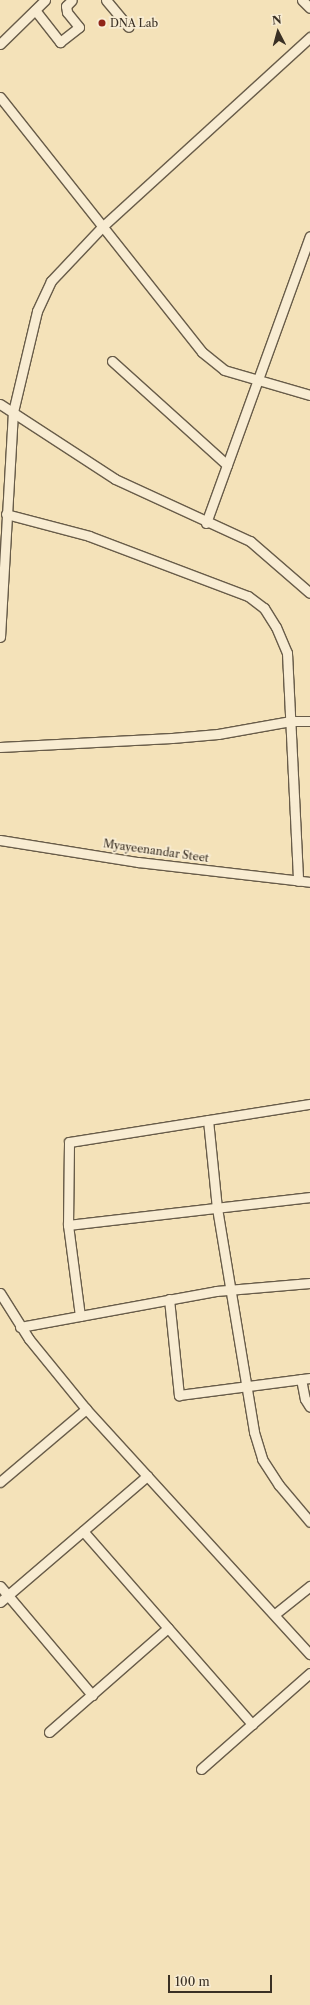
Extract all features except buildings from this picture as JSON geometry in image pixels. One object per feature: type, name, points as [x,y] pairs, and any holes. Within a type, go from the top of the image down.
[{"type":"street","points":[[0,44],[45,0]]},
{"type":"street","points":[[35,10],[60,42],[79,27],[67,12],[66,6],[72,0]]},
{"type":"street","points":[[106,0],[129,27]]},
{"type":"street","points":[[302,0],[310,8]]},
{"type":"street","points":[[0,637],[12,412],[37,311],[51,281],[102,226],[310,37]]},
{"type":"street","points":[[0,97],[202,352],[224,370],[310,395]]},
{"type":"street","points":[[206,523],[310,236]]},
{"type":"street","points":[[112,361],[227,465]]},
{"type":"street","points":[[0,404],[115,479],[206,523],[250,541],[310,593]]},
{"type":"street","points":[[6,514],[89,536],[248,596],[264,608],[276,627],[287,653],[298,881]]},
{"type":"street","points":[[0,747],[218,734],[291,721],[310,721]]},
{"type":"street","name":"Myayeenandar Steet","points":[[0,840],[138,862],[310,882]]},
{"type":"street","points":[[80,1316],[68,1225],[70,1142],[310,1104]]},
{"type":"street","points":[[208,1120],[217,1208],[232,1289],[254,1432],[262,1459],[279,1485],[310,1522]]},
{"type":"street","points":[[68,1225],[310,1197]]},
{"type":"street","points":[[20,1327],[169,1299],[232,1289],[310,1283]]},
{"type":"street","points":[[0,1293],[20,1327],[86,1409],[310,1654]]},
{"type":"street","points":[[169,1299],[179,1395],[306,1378],[305,1399],[310,1407]]},
{"type":"street","points":[[0,1482],[86,1409]]},
{"type":"street","points":[[0,1602],[147,1476]]},
{"type":"street","points":[[83,1531],[252,1724]]},
{"type":"street","points":[[0,1586],[92,1694]]},
{"type":"street","points":[[275,1614],[310,1586]]},
{"type":"street","points":[[49,1732],[168,1628]]},
{"type":"street","points":[[201,1769],[310,1673]]},
{"type":"place","name":"DNA Lab","points":[[102,23]]}]
